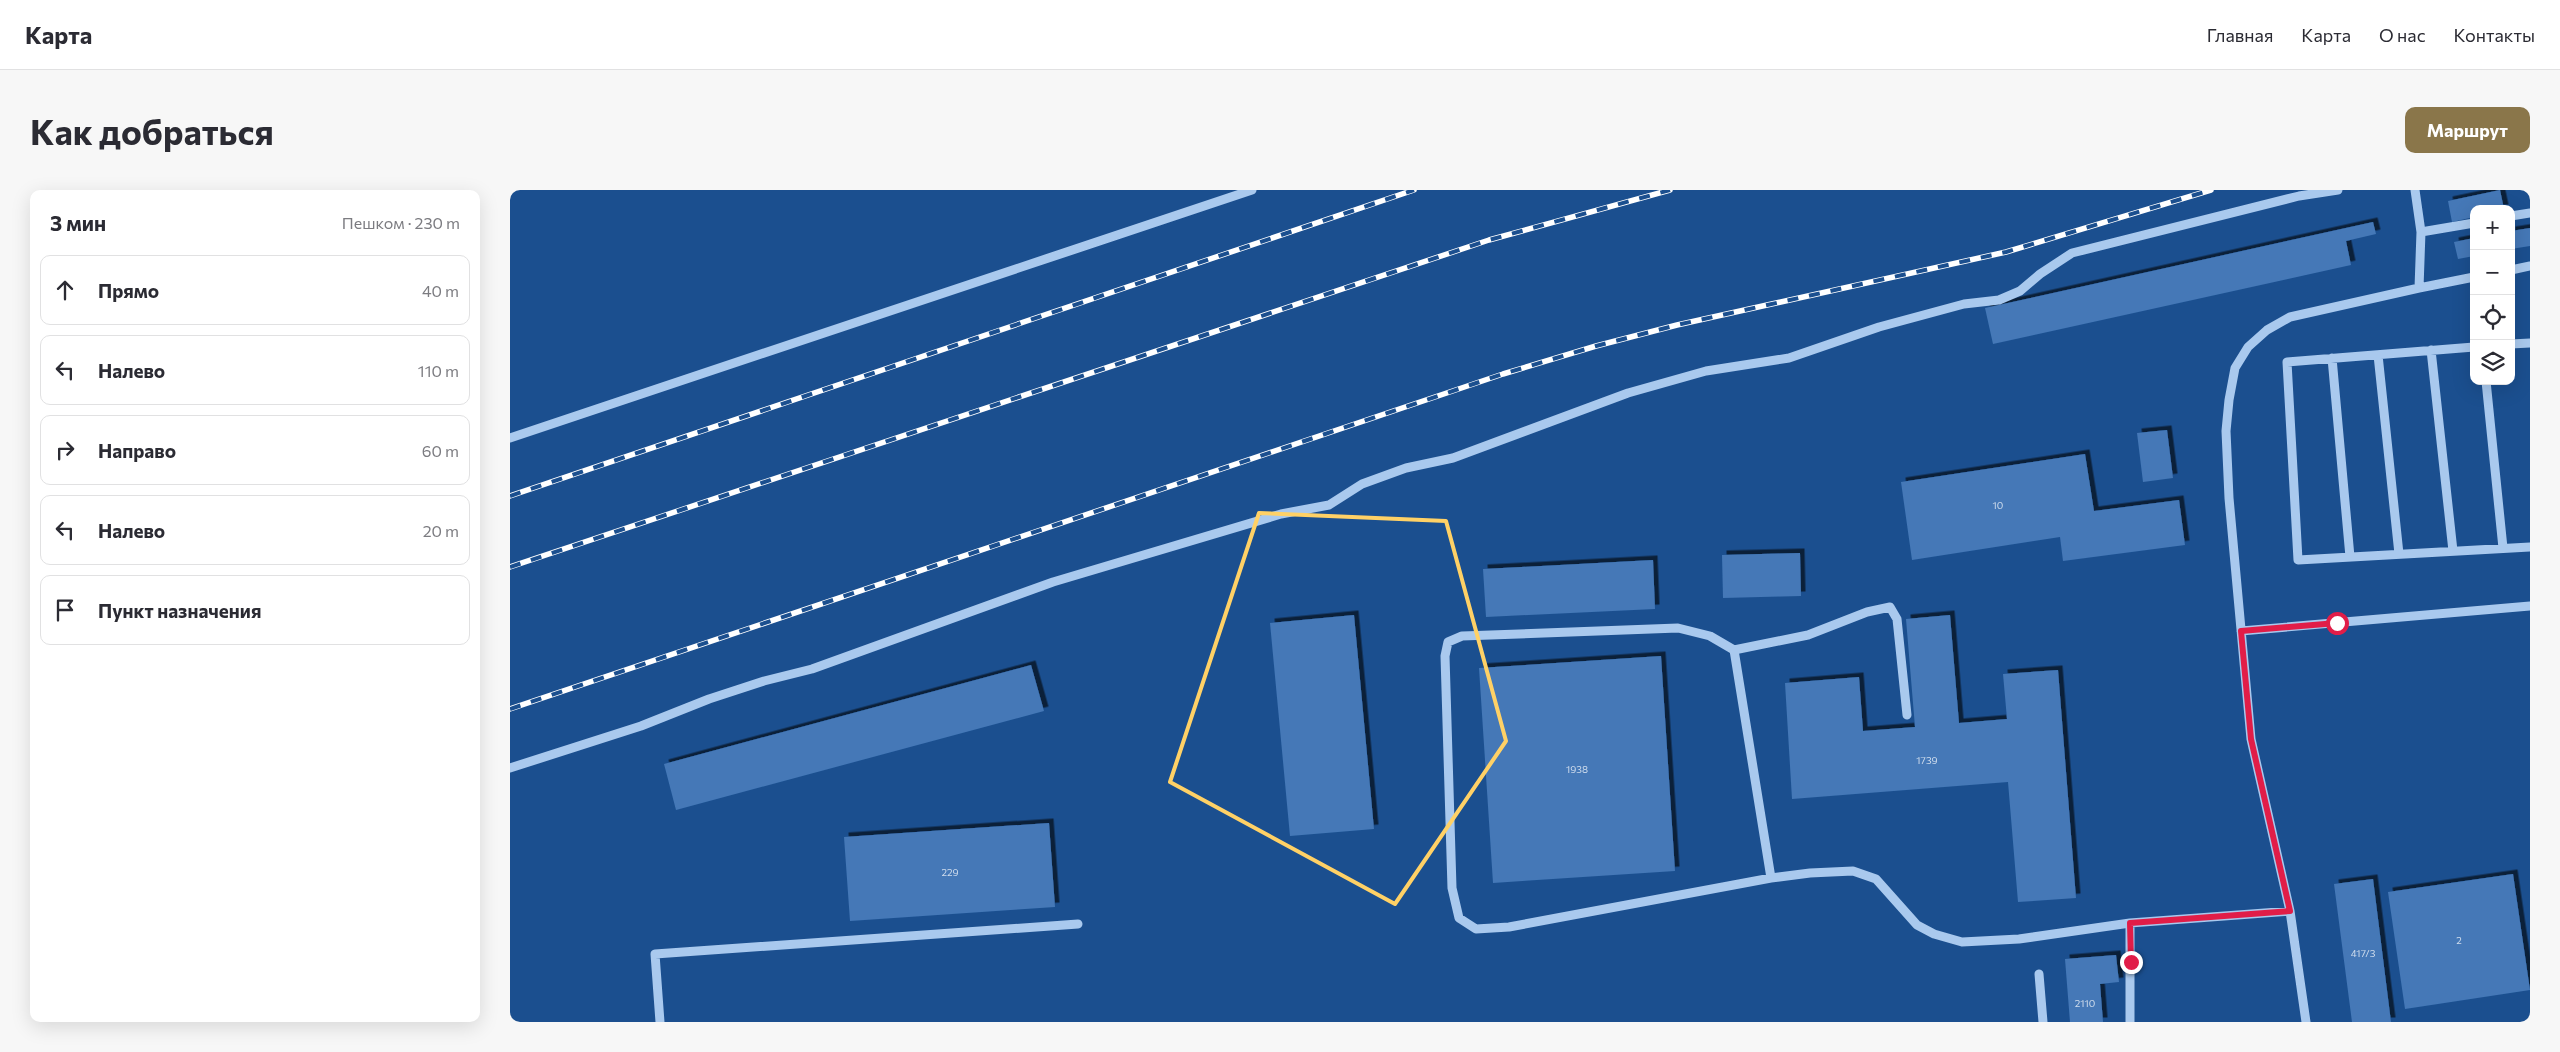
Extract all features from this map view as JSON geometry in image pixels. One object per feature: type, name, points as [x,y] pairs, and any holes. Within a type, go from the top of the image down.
[{"type":"street","points":[[510,438],[1252,190]]},
{"type":"street","points":[[510,768],[641,726],[745,687],[812,669],[1053,582],[1282,514],[1329,505],[1362,484],[1406,468],[1453,458],[1628,393],[1706,371],[1788,358],[1879,327],[1964,304],[2000,300],[2020,291],[2040,274],[2072,253],[2300,196],[2338,190]]},
{"type":"street","points":[[2415,190],[2421,232],[2418,288]]},
{"type":"street","points":[[2515,215],[2530,213]]},
{"type":"street","points":[[2421,232],[2470,224]]},
{"type":"street","points":[[2515,269],[2530,266]]},
{"type":"street","points":[[2306,1022],[2290,911],[2251,739],[2229,498],[2226,431],[2235,368],[2248,347],[2267,330],[2290,317],[2470,278]]},
{"type":"street","points":[[2515,344],[2530,343]]},
{"type":"street","points":[[2470,347],[2287,362],[2298,560],[2530,547]]},
{"type":"street","points":[[2431,350],[2452,551]]},
{"type":"street","points":[[2378,355],[2400,554]]},
{"type":"street","points":[[2332,358],[2350,557]]},
{"type":"street","points":[[2486,385],[2503,548]]},
{"type":"street","points":[[2241,631],[2530,606]]},
{"type":"street","points":[[1907,715],[1897,619],[1890,607],[1867,612],[1808,635],[1734,650],[1710,636],[1678,628],[1462,636],[1448,642],[1445,656],[1452,888],[1459,918],[1476,929],[1509,927],[1771,878],[1810,873],[1853,871],[1876,880],[1917,925],[1934,934],[1962,942],[2019,939],[2130,923],[2290,911]]},
{"type":"street","points":[[1734,650],[1771,878]]},
{"type":"street","points":[[2130,923],[2130,1022]]},
{"type":"street","points":[[660,1022],[655,954],[1078,924]]},
{"type":"street","points":[[2039,974],[2043,1022]]},
{"type":"highlighted area","points":[[1259,513],[1446,521],[1506,741],[1395,904],[1170,782]]},
{"type":"building","points":[[2500,190],[2503,205],[2470,205],[2470,218],[2452,222],[2448,201]]},
{"type":"building","points":[[2373,222],[2376,234],[2346,241],[2351,265],[1993,344],[1985,308]]},
{"type":"building","points":[[2530,228],[2530,246],[2515,248],[2515,230]]},
{"type":"building","points":[[2470,239],[2470,257],[2458,259],[2454,242]]},
{"type":"building","points":[[2167,430],[2173,478],[2143,482],[2137,433]]},
{"type":"building","points":[[2085,454],[2094,511],[2179,500],[2185,545],[2063,561],[2060,537],[1912,560],[1901,482]]},
{"type":"building","points":[[1800,553],[1801,596],[1723,598],[1722,555]]},
{"type":"building","points":[[1653,560],[1655,609],[1486,617],[1483,569]]},
{"type":"building","points":[[1354,615],[1374,829],[1290,836],[1270,623]]},
{"type":"building","points":[[1950,615],[1959,723],[2007,719],[2003,674],[2058,670],[2076,898],[2018,902],[2008,782],[1792,799],[1785,683],[1859,677],[1863,731],[1915,727],[1906,619]]},
{"type":"building","points":[[1661,656],[1675,871],[1493,883],[1479,668]]},
{"type":"building","points":[[1031,665],[1044,711],[676,810],[664,764]]},
{"type":"building","points":[[1049,823],[1055,907],[850,921],[844,837]]},
{"type":"building","points":[[2513,874],[2530,990],[2405,1009],[2388,892]]},
{"type":"building","points":[[2373,879],[2391,1022],[2352,1022],[2334,884]]},
{"type":"building","points":[[2116,955],[2119,982],[2100,984],[2103,1022],[2070,1022],[2065,959]]},
{"type":"railway","points":[[510,496],[1414,190]]},
{"type":"railway","points":[[510,567],[1489,240],[1670,190]]},
{"type":"railway","points":[[510,709],[1503,374],[1596,346],[1677,325],[2006,252],[2211,190]]},
{"type":"route","points":[[2131,962],[2130,923],[2290,911],[2251,739],[2241,631],[2337,623]]}]
